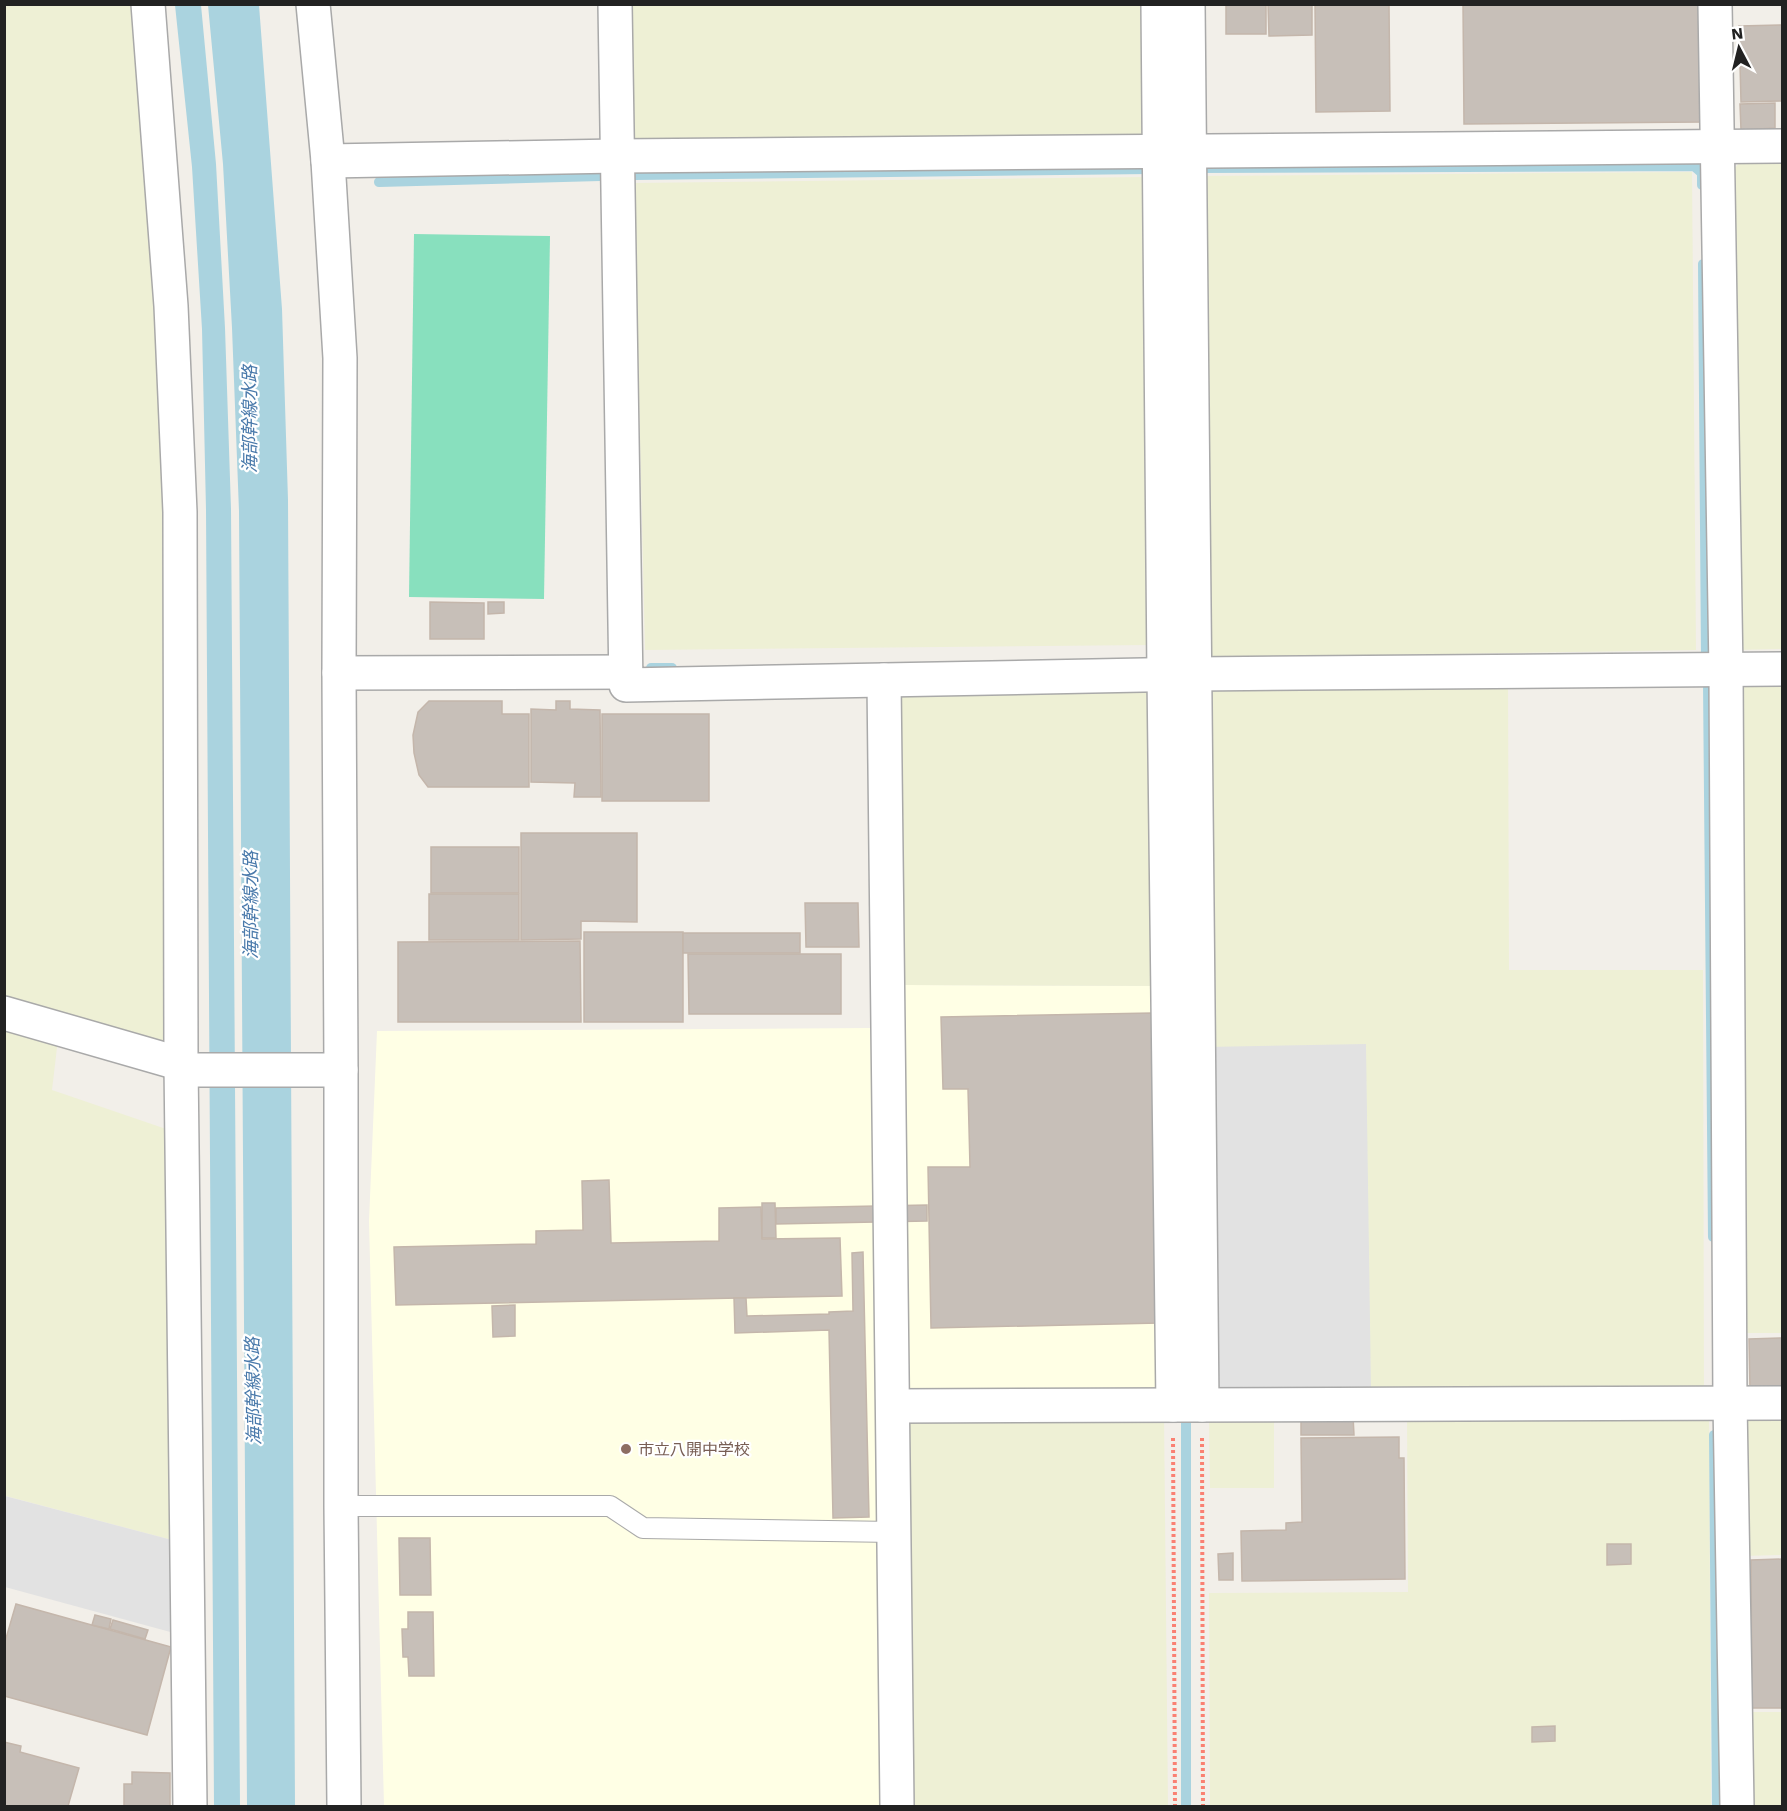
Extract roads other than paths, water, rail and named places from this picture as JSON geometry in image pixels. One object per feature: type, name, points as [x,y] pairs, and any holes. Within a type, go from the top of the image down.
[{"type":"street","points":[[148,4],[171,306],[180,512],[190,1806]]},
{"type":"street","points":[[313,4],[328,161],[340,358],[341,1506],[345,1806]]},
{"type":"street","points":[[615,4],[626,685],[1179,674],[1782,669]]},
{"type":"street","points":[[1158,4],[1175,152]]},
{"type":"street","points":[[1187,1405],[1175,152],[1188,4]]},
{"type":"street","points":[[1715,4],[1726,671],[1730,1403],[1737,1806]]},
{"type":"street","points":[[328,161],[617,156],[1782,146]]},
{"type":"street","points":[[339,673],[626,672]]},
{"type":"street","points":[[884,680],[897,1806]]},
{"type":"street","points":[[4,1014],[186,1068],[341,1070]]},
{"type":"street","points":[[892,1406],[1782,1403]]},
{"type":"lane","points":[[341,1506],[610,1506],[643,1528],[894,1532]]},
{"type":"water","points":[[175,5],[201,5],[216,164],[225,328],[231,509],[240,1806],[214,1806],[206,510],[202,329],[192,167]]},
{"type":"water","name":"海部幹線水路","points":[[208,5],[259,5],[282,309],[288,500],[295,1806],[247,1806],[239,511],[223,164]]},
{"type":"waterway","points":[[1198,168],[1694,166],[1702,173],[1702,185]]},
{"type":"waterway","points":[[635,175],[1151,169]]},
{"type":"waterway","points":[[379,182],[600,176]]},
{"type":"waterway","points":[[1699,659],[1706,659],[1703,264]]},
{"type":"waterway","points":[[651,668],[672,668]]},
{"type":"waterway","points":[[1708,683],[1713,1237]]},
{"type":"waterway","points":[[1186,1418],[1186,1806]]},
{"type":"waterway","points":[[1714,1435],[1717,1806]]},
{"type":"place","name":"市立八開中学校","points":[[626,1449]]}]
